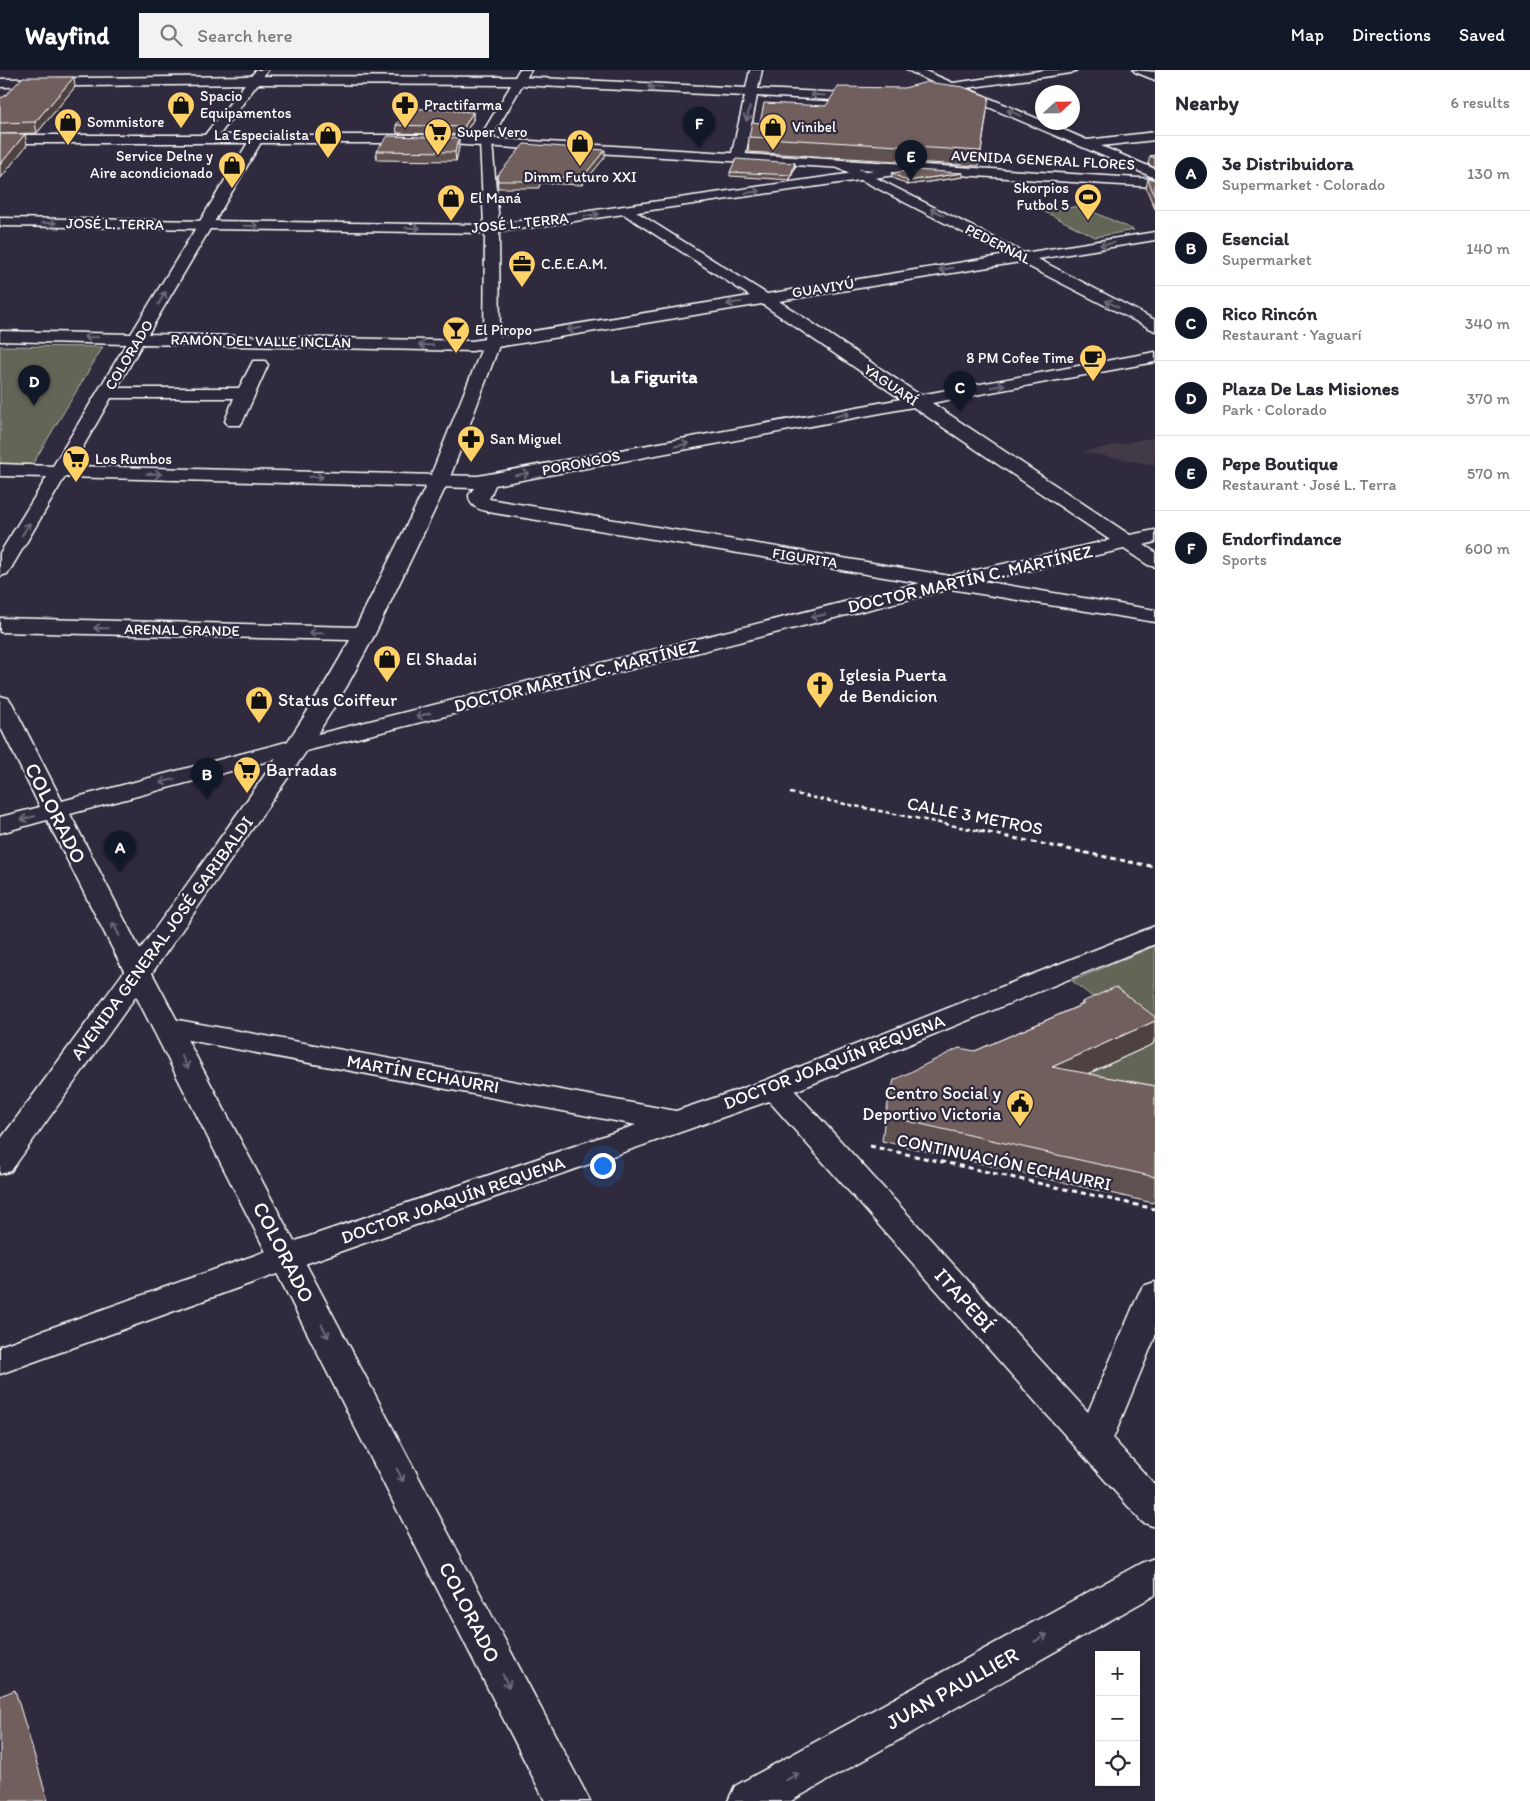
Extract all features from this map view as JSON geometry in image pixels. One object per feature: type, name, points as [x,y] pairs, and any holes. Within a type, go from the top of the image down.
[{"type":"street","points":[[11,94],[34,70]]},
{"type":"street","points":[[209,139],[262,70]]},
{"type":"street","points":[[738,157],[753,92],[756,70]]},
{"type":"street","points":[[913,70],[1155,174]]},
{"type":"street","points":[[909,93],[1071,70]]},
{"type":"street","points":[[1139,70],[1155,76]]},
{"type":"street","points":[[0,83],[522,76],[753,92],[882,97]]},
{"type":"street","name":"AVENIDA GENERAL JOSÉ GARIBALDI","points":[[0,1163],[298,746],[336,686],[364,634],[439,480],[492,343],[492,229],[486,142],[489,132],[522,76]]},
{"type":"street","points":[[1086,144],[1155,136]]},
{"type":"street","name":"COLORADO","points":[[0,570],[61,472],[202,226],[257,139]]},
{"type":"street","name":"AVENIDA GENERAL FLORES","points":[[0,140],[432,139],[1155,183]]},
{"type":"street","name":"PEDERNAL","points":[[841,164],[1155,326]]},
{"type":"street","name":"JOSÉ L. TERRA","points":[[0,222],[492,229],[916,168]]},
{"type":"street","name":"YAGUARÍ","points":[[627,210],[763,298],[1155,561]]},
{"type":"street","name":"GUAVIYÚ","points":[[492,343],[1155,236]]},
{"type":"street","name":"RAMÓN DEL VALLE INCLÁN","points":[[0,336],[472,346],[492,343]]},
{"type":"street","name":"PORONGOS","points":[[0,470],[460,482],[488,480],[1155,357]]},
{"type":"street","points":[[234,421],[259,365]]},
{"type":"street","points":[[106,393],[245,393]]},
{"type":"street","name":"FIGURITA","points":[[488,480],[479,495],[479,500],[483,504],[494,507],[1155,616]]},
{"type":"street","name":"DOCTOR MARTÍN C. MARTÍNEZ","points":[[0,825],[298,746],[951,582],[1155,536]]},
{"type":"street","name":"ARENAL GRANDE","points":[[0,626],[364,634]]},
{"type":"street","name":"COLORADO","points":[[0,703],[568,1801]]},
{"type":"street","name":"DOCTOR JOAQUÍN REQUENA","points":[[0,1360],[287,1257],[775,1088],[1155,934]]},
{"type":"street","name":"MARTÍN ECHAURRI","points":[[167,1027],[678,1122]]},
{"type":"street","name":"ITAPEBÍ","points":[[775,1088],[1155,1511]]},
{"type":"street","points":[[1093,1443],[1155,1296]]},
{"type":"street","name":"JUAN PAULLIER","points":[[750,1801],[1155,1575]]},
{"type":"path","name":"CALLE 3 METROS","points":[[790,793],[1155,866]]},
{"type":"path","name":"CONTINUACIÓN ECHAURRI","points":[[817,1134],[1155,1209]]},
{"type":"shaded area","points":[[1155,437],[1155,465],[1082,452]]},
{"type":"green space","name":"Skorpios Futbol 5","points":[[1080,206],[1134,230],[1095,237],[1043,211]]},
{"type":"green space","points":[[0,346],[103,347],[32,465],[0,464]]},
{"type":"green space","points":[[1155,946],[1155,1112],[1047,1091],[1111,1011],[1072,981]]},
{"type":"building","points":[[23,77],[74,77],[35,122],[0,123],[0,98],[5,96]]},
{"type":"building","points":[[927,82],[963,87],[989,97],[981,151],[749,137],[752,122],[760,123],[764,103],[826,106],[838,87],[904,88]]},
{"type":"building","points":[[408,108],[473,112],[464,127],[396,125]]},
{"type":"building","points":[[0,134],[25,134],[0,165]]},
{"type":"building","points":[[388,136],[459,138],[455,152],[376,151]]},
{"type":"building","points":[[524,144],[605,150],[582,178],[540,176],[539,181],[498,181],[497,176]]},
{"type":"building","points":[[736,159],[795,163],[791,175],[730,172]]},
{"type":"building","points":[[914,170],[963,173],[907,181],[892,173]]},
{"type":"building","points":[[1148,179],[1155,179],[1155,197]]},
{"type":"building","points":[[1116,987],[1155,1017],[1155,1021],[1052,1067],[1155,1086],[1155,1177],[885,1116],[894,1080],[959,1048],[975,1051],[1084,1004],[1082,1002]]},
{"type":"building","points":[[15,1690],[48,1801],[0,1801],[0,1696]]},
{"type":"place","name":"Spacio Equipamentos","points":[[181,129]]},
{"type":"place","name":"Practifarma","points":[[405,129]]},
{"type":"place","name":"Sommistore","points":[[68,146]]},
{"type":"place","name":"Endorfindance","points":[[699,148]]},
{"type":"place","name":"Vinibel","points":[[773,151]]},
{"type":"place","name":"Super Vero","points":[[438,156]]},
{"type":"place","name":"La Especialista","points":[[328,159]]},
{"type":"place","name":"Dimm Futuro XXI","points":[[580,167]]},
{"type":"place","name":"Pepe Boutique","points":[[911,181]]},
{"type":"place","name":"Service Delne y Aire acondicionado","points":[[232,189]]},
{"type":"place","name":"Skorpios Futbol 5","points":[[1088,221]]},
{"type":"place","name":"El Maná","points":[[451,222]]},
{"type":"place","name":"C.E.E.A.M.","points":[[522,288]]},
{"type":"place","name":"El Piropo","points":[[456,354]]},
{"type":"place","name":"8 PM Cofee Time","points":[[1093,382]]},
{"type":"place","name":"Plaza De Las Misiones","points":[[34,406]]},
{"type":"place","name":"Rico Rincón","points":[[960,412]]},
{"type":"place","name":"San Miguel","points":[[471,463]]},
{"type":"place","name":"Los Rumbos","points":[[76,483]]},
{"type":"place","name":"El Shadai","points":[[387,683]]},
{"type":"place","name":"Iglesia Puerta de Bendicion","points":[[820,709]]},
{"type":"place","name":"Status Coiffeur","points":[[259,724]]},
{"type":"place","name":"Barradas","points":[[247,794]]},
{"type":"place","name":"Esencial","points":[[207,799]]},
{"type":"place","name":"3e Distribuidora","points":[[120,872]]},
{"type":"place","name":"Centro Social y Deportivo Victoria","points":[[1020,1127]]},
{"type":"district","name":"La Figurita","points":[[654,376]]}]
